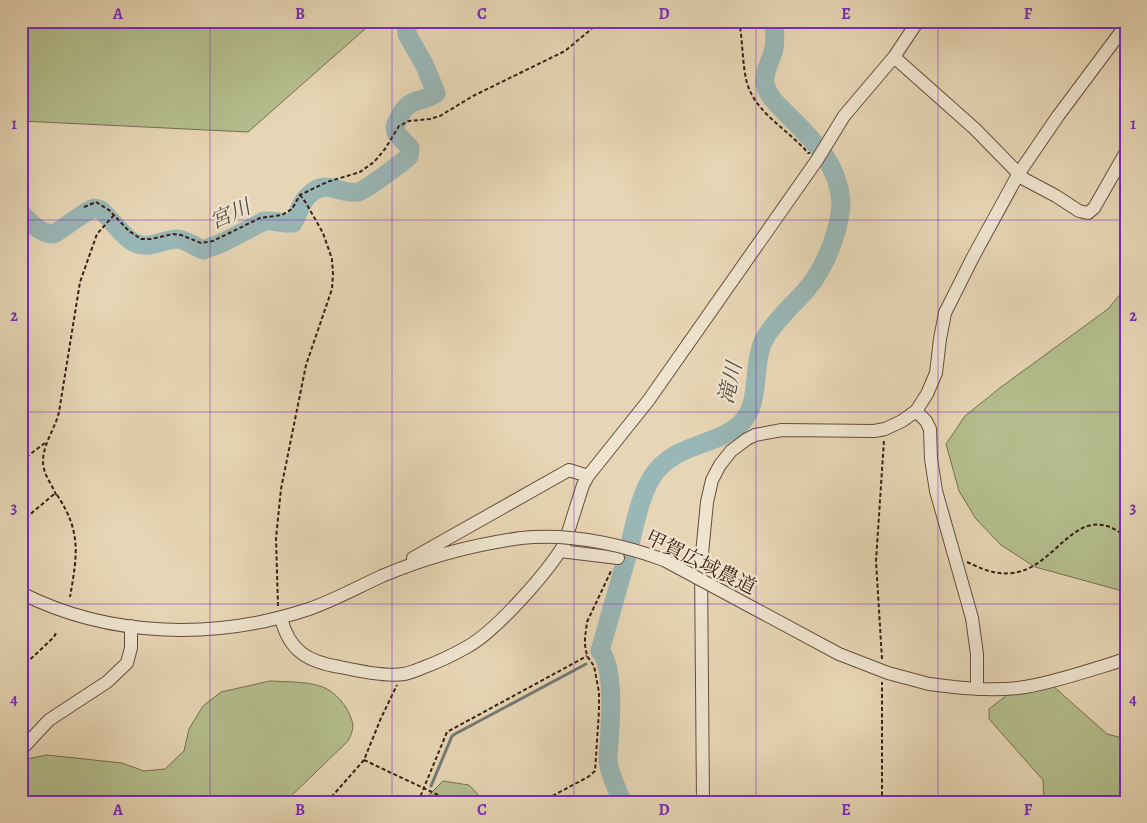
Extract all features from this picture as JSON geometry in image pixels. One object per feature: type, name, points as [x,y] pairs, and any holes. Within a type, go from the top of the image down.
[{"type":"street","points":[[279,618],[286,635],[300,653],[323,664],[368,672],[405,674],[431,665],[469,646],[497,623],[541,576],[560,551],[564,545],[582,485],[588,476],[648,401],[824,149],[844,116],[894,57],[918,21]]},
{"type":"street","points":[[703,802],[701,564],[706,502],[712,480],[720,465],[731,451],[755,435],[782,430],[874,431],[885,429],[902,421],[916,411],[928,394],[936,373],[942,325],[950,302],[1019,173],[1058,116],[1126,25],[1121,21]]},
{"type":"street","points":[[894,57],[975,129],[1024,179],[1079,211],[1088,213],[1094,208],[1126,152]]},
{"type":"street","points":[[916,411],[926,421],[930,429],[934,481],[976,636],[977,689]]},
{"type":"street","points":[[383,576],[568,470],[588,476]]},
{"type":"street","name":"甲賀広域農道","points":[[21,593],[72,614],[105,622],[185,630],[236,627],[279,618],[338,597],[383,576],[447,552],[474,545],[521,538],[566,537],[599,541],[664,560],[839,654],[888,674],[929,684],[977,689],[1023,687],[1062,679],[1126,659]]},
{"type":"street","points":[[560,551],[618,558]]},
{"type":"street","points":[[21,750],[42,726],[107,682],[126,663],[132,648],[131,626]]},
{"type":"path","points":[[84,207],[96,202],[104,206],[128,231],[141,239],[151,239],[173,234],[206,244],[260,218],[287,213],[300,196],[327,182],[360,172],[374,162],[385,149],[399,126],[409,121],[440,116],[473,96],[565,51],[602,21]]},
{"type":"path","points":[[739,21],[747,82],[752,94],[776,124],[799,142],[808,153],[824,149]]},
{"type":"path","points":[[279,618],[276,538],[281,489],[306,366],[332,289],[333,274],[332,259],[323,233],[300,196]]},
{"type":"path","points":[[70,597],[76,558],[76,538],[65,506],[56,495],[44,470],[44,456],[47,442],[59,412],[80,282],[95,237],[114,215]]},
{"type":"path","points":[[882,663],[876,561],[885,429]]},
{"type":"path","points":[[21,462],[47,442]]},
{"type":"path","points":[[21,522],[53,495],[56,495]]},
{"type":"path","points":[[954,556],[990,572],[1013,573],[1030,567],[1053,551],[1079,528],[1092,524],[1103,524],[1116,529],[1126,537]]},
{"type":"path","points":[[541,802],[588,777],[595,771],[599,692],[594,666],[587,656],[584,645],[587,622],[618,558]]},
{"type":"path","points":[[21,668],[57,632]]},
{"type":"path","points":[[418,802],[448,732],[587,656]]},
{"type":"path","points":[[327,802],[364,760],[391,695],[405,674]]},
{"type":"path","points":[[882,683],[882,802]]},
{"type":"path","points":[[364,760],[453,802]]},
{"type":"green space","points":[[21,21],[374,21],[248,132],[21,121]]},
{"type":"green space","points":[[1126,287],[1126,592],[1035,567],[1001,545],[976,519],[959,491],[946,444],[965,416],[1001,387],[1108,309]]},
{"type":"green space","points":[[270,681],[307,683],[327,689],[336,695],[344,705],[353,726],[348,741],[285,802],[21,802],[21,760],[47,755],[122,763],[144,771],[165,769],[184,751],[189,729],[203,706],[221,692]]},
{"type":"green space","points":[[1020,685],[1053,686],[1107,734],[1126,739],[1126,802],[1044,802],[1043,780],[989,719],[989,709]]},
{"type":"green space","points":[[443,781],[469,785],[485,802],[422,802]]},
{"type":"waterway","name":"宮川","points":[[21,213],[40,230],[54,234],[94,208],[101,210],[122,233],[135,243],[151,245],[178,239],[203,250],[224,242],[264,221],[293,223],[306,198],[319,188],[325,187],[347,192],[358,192],[384,176],[409,156],[410,148],[396,133],[395,126],[408,105],[436,93],[425,66],[407,34],[410,21]]},
{"type":"waterway","name":"滝川","points":[[622,802],[608,760],[611,703],[609,673],[600,651],[643,495],[652,477],[672,457],[731,431],[747,415],[752,405],[758,359],[765,338],[785,312],[807,289],[822,268],[835,236],[841,209],[839,187],[829,163],[813,141],[773,99],[766,88],[766,70],[775,45],[774,21]]},
{"type":"waterway","points":[[431,786],[452,736],[586,664]]}]
